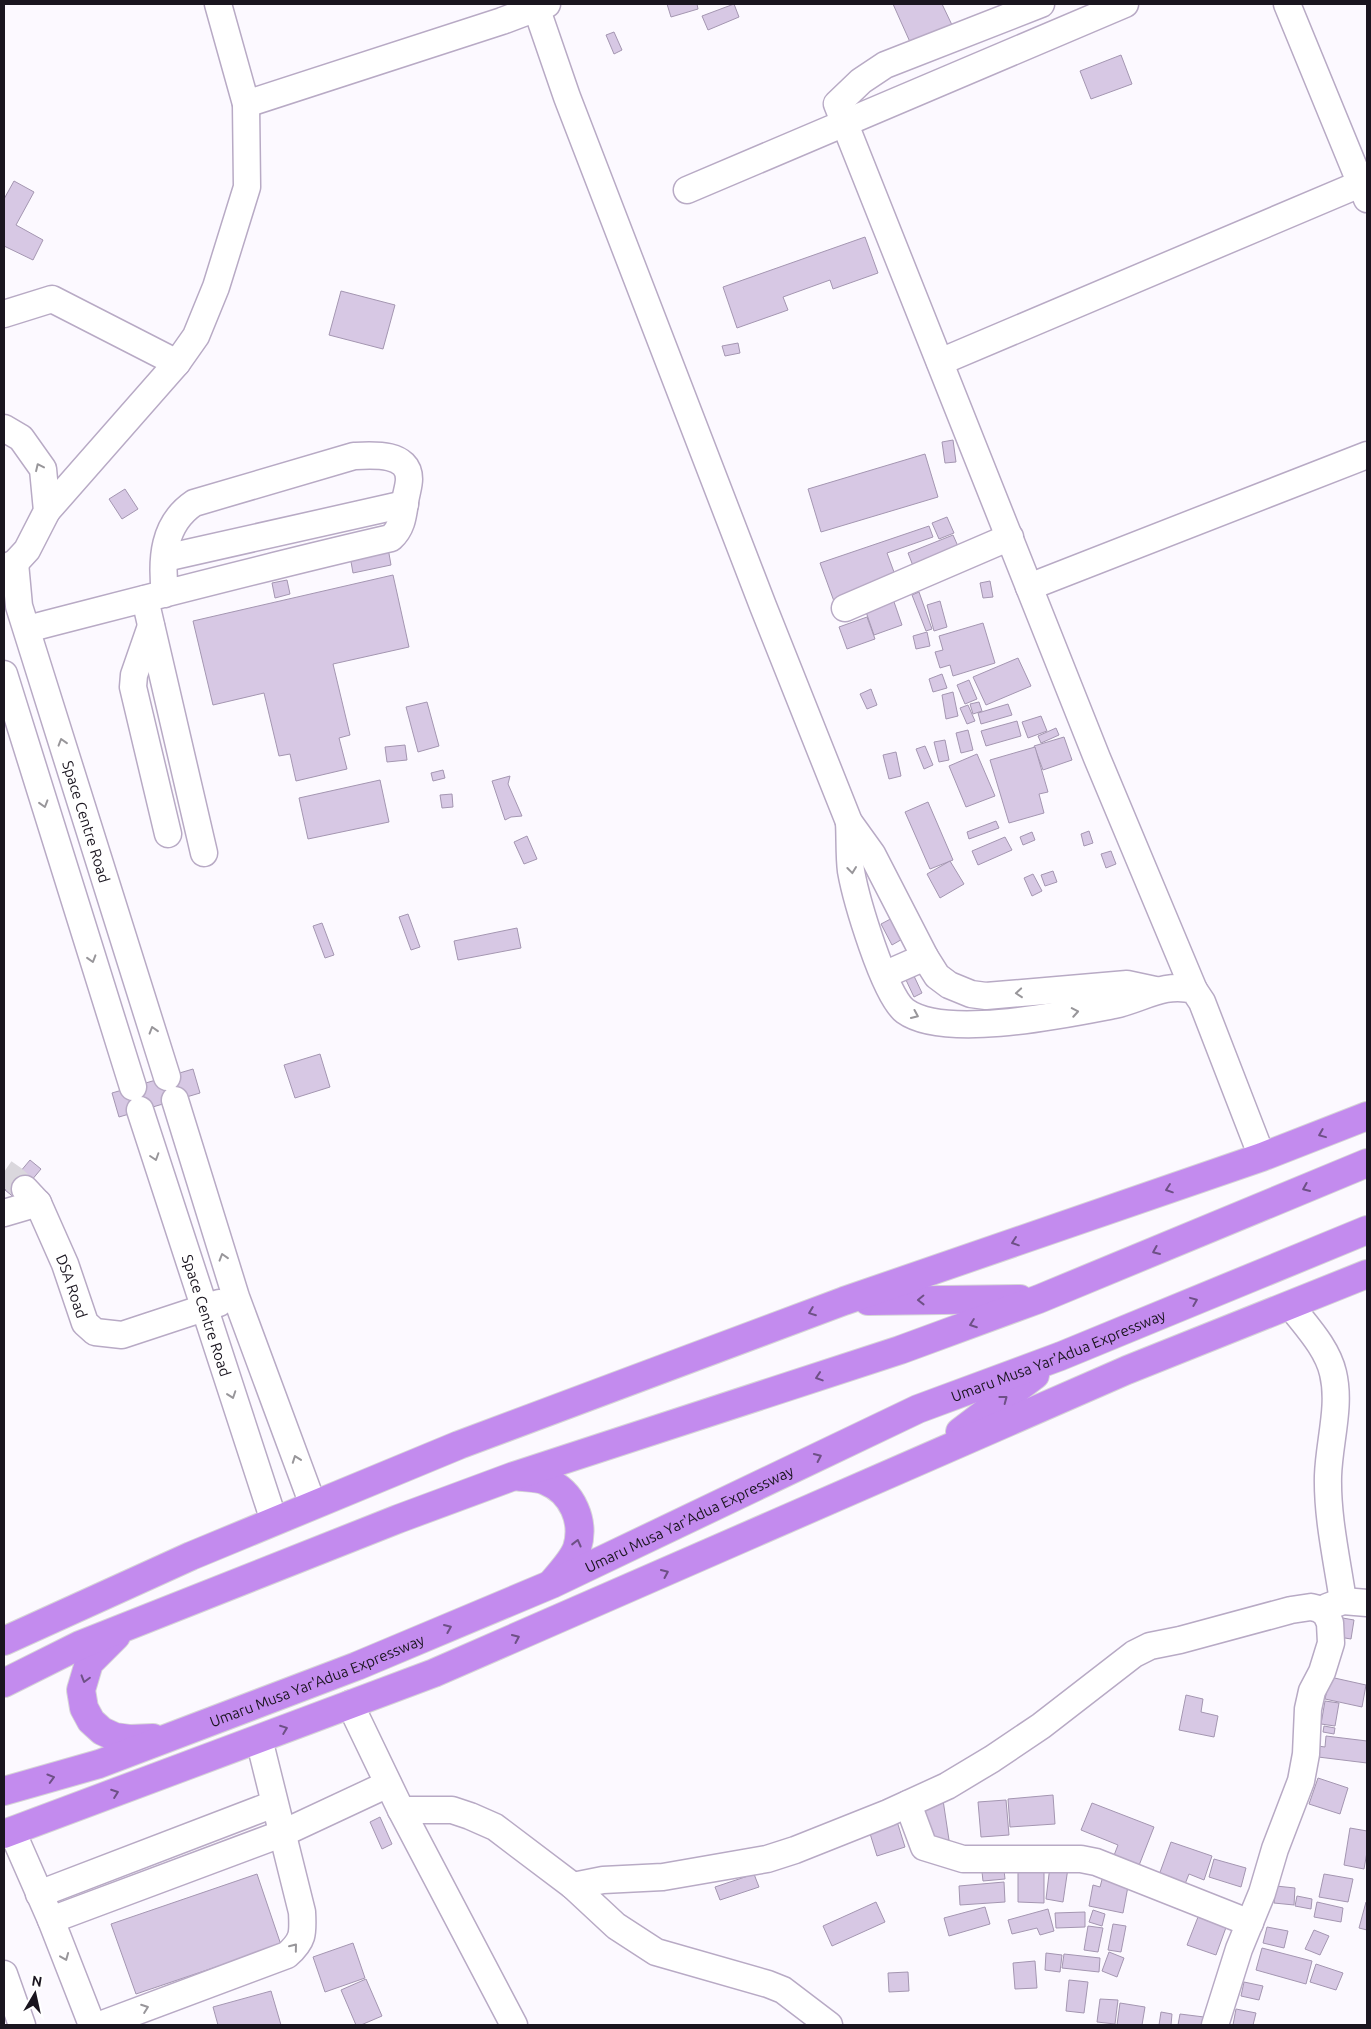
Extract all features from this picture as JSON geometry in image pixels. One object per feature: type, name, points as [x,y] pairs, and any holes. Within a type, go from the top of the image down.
[{"type":"highway","points":[[4,1641],[274,1521],[459,1445],[844,1301],[1262,1157],[1367,1116]]},
{"type":"highway","points":[[4,1683],[80,1645],[398,1519],[514,1476],[900,1350],[1039,1299],[1364,1163]]},
{"type":"highway","name":"Umaru Musa Yar'Adua Expressway","points":[[4,1792],[99,1764],[357,1666],[552,1584],[918,1409],[1061,1356],[1367,1230]]},
{"type":"highway","points":[[8,1832],[434,1674],[1127,1370],[1290,1305],[1365,1278]]},
{"type":"highway","points":[[844,1301],[1039,1299]]},
{"type":"highway","points":[[923,1460],[1061,1356]]},
{"type":"highway","points":[[514,1476],[546,1481],[561,1491],[574,1506],[580,1526],[576,1550],[552,1584]]},
{"type":"highway","points":[[124,1627],[89,1663],[81,1690],[84,1708],[91,1721],[102,1731],[115,1737],[130,1739],[170,1737]]},
{"type":"street","points":[[10,565],[27,550],[47,511],[177,363],[196,336],[216,287],[247,187],[246,104],[218,4]]},
{"type":"street","points":[[1041,4],[885,65],[861,81],[837,104],[1097,758],[1194,990],[1202,1002],[1262,1157]]},
{"type":"street","points":[[687,190],[1125,4]]},
{"type":"street","points":[[940,362],[1365,188],[1287,4]]},
{"type":"street","points":[[246,104],[502,21],[539,5],[578,125],[849,822],[872,854],[937,976],[949,985],[971,994],[986,996],[1127,984],[1155,990]]},
{"type":"street","points":[[4,314],[52,300],[177,363]]},
{"type":"street","points":[[4,428],[21,438],[42,469],[47,511]]},
{"type":"street","points":[[1029,587],[1367,455]]},
{"type":"street","points":[[27,629],[155,596],[278,564],[391,538],[398,532],[402,520],[409,478],[407,469],[402,463],[388,456],[354,456],[194,504],[182,511],[176,518],[168,534],[162,573],[155,596],[151,626],[134,675],[134,687],[168,834]]},
{"type":"street","points":[[165,558],[405,504]]},
{"type":"street","points":[[270,534],[278,564]]},
{"type":"street","points":[[845,608],[1010,537]]},
{"type":"street","name":"Space Centre Road","points":[[10,565],[19,606],[236,1297],[313,1505]]},
{"type":"street","points":[[151,626],[204,853]]},
{"type":"street","name":"Space Centre Road","points":[[4,674],[136,1099],[274,1521]]},
{"type":"street","points":[[849,822],[851,870],[859,907],[884,975],[896,1001],[906,1011],[927,1020],[946,1024],[1012,1022],[1073,1013],[1131,1001],[1155,990],[1182,987],[1194,990]]},
{"type":"street","points":[[859,907],[892,894]]},
{"type":"street","points":[[884,975],[926,957]]},
{"type":"street","name":"DSA Road","points":[[4,1213],[32,1196],[64,1264],[85,1324],[95,1332],[122,1335],[236,1297]]},
{"type":"street","points":[[1290,1305],[1322,1348],[1333,1372],[1335,1400],[1328,1478],[1330,1508],[1343,1605]]},
{"type":"street","points":[[573,1886],[604,1880],[663,1877],[767,1859],[795,1850],[948,1786],[1041,1726],[1134,1654],[1150,1646],[1180,1640],[1292,1610],[1343,1605]]},
{"type":"street","points":[[1215,2025],[1239,1949],[1250,1924],[1301,1781],[1306,1754],[1308,1709],[1312,1691],[1322,1672],[1331,1643],[1330,1623],[1326,1614],[1343,1605]]},
{"type":"street","points":[[350,1704],[401,1810],[514,2025]]},
{"type":"street","points":[[100,2025],[287,1955],[298,1945],[303,1929],[302,1912],[281,1834],[259,1739]]},
{"type":"street","points":[[51,1920],[281,1834],[388,1784]]},
{"type":"street","points":[[39,1894],[274,1804]]},
{"type":"street","points":[[908,1804],[924,1847],[963,1859],[1081,1859],[1096,1862],[1250,1924]]},
{"type":"street","points":[[401,1810],[452,1810],[495,1827],[573,1886],[616,1926],[656,1952],[783,1990],[829,2025]]},
{"type":"street","points":[[8,1832],[51,1920],[92,2025]]},
{"type":"street","points":[[4,1974],[22,2025]]},
{"type":"building","points":[[667,4],[697,4],[698,9],[671,17]]},
{"type":"building","points":[[734,4],[739,17],[708,30],[702,16]]},
{"type":"building","points":[[893,4],[942,4],[952,25],[910,42]]},
{"type":"building","points":[[614,32],[622,50],[614,54],[606,35]]},
{"type":"building","points":[[1121,55],[1132,84],[1091,99],[1080,71]]},
{"type":"building","points":[[14,181],[34,192],[16,225],[43,240],[33,260],[4,246],[4,199]]},
{"type":"building","points":[[865,237],[878,273],[833,289],[830,280],[783,297],[788,310],[737,328],[723,287]]},
{"type":"building","points":[[341,291],[395,305],[383,349],[329,335]]},
{"type":"building","points":[[738,343],[740,353],[725,356],[722,346]]},
{"type":"building","points":[[953,440],[956,462],[945,463],[942,442]]},
{"type":"building","points":[[925,454],[938,497],[821,532],[808,489]]},
{"type":"building","points":[[125,489],[138,509],[122,519],[109,499]]},
{"type":"building","points":[[947,517],[954,533],[939,539],[932,523]]},
{"type":"building","points":[[929,526],[933,537],[887,553],[898,583],[835,604],[820,563]]},
{"type":"building","points":[[953,535],[961,553],[915,571],[908,553]]},
{"type":"building","points":[[388,548],[391,565],[353,573],[350,556]]},
{"type":"building","points":[[393,575],[409,647],[333,664],[350,735],[339,738],[347,769],[296,781],[290,754],[279,756],[264,693],[213,705],[193,621]]},
{"type":"building","points":[[287,580],[290,594],[275,598],[272,583]]},
{"type":"building","points":[[990,581],[993,597],[983,598],[980,583]]},
{"type":"building","points":[[919,592],[932,629],[926,631],[912,595]]},
{"type":"building","points":[[893,599],[902,625],[874,635],[865,609]]},
{"type":"building","points":[[940,601],[947,627],[934,631],[927,605]]},
{"type":"building","points":[[867,617],[875,639],[847,649],[839,627]]},
{"type":"building","points":[[983,623],[995,663],[953,676],[950,665],[940,668],[935,652],[943,650],[939,636]]},
{"type":"building","points":[[927,632],[930,646],[916,649],[913,636]]},
{"type":"building","points":[[1018,658],[1031,686],[986,705],[973,677]]},
{"type":"building","points":[[942,674],[947,688],[933,692],[929,679]]},
{"type":"building","points":[[969,680],[977,699],[965,704],[957,685]]},
{"type":"building","points":[[871,689],[877,705],[867,709],[860,694]]},
{"type":"building","points":[[953,692],[958,716],[946,719],[942,695]]},
{"type":"building","points":[[427,702],[439,746],[418,752],[406,707]]},
{"type":"building","points":[[979,702],[982,711],[973,714],[970,704]]},
{"type":"building","points":[[1008,704],[1012,715],[981,724],[978,713]]},
{"type":"building","points":[[968,705],[975,721],[967,724],[960,708]]},
{"type":"building","points":[[1041,716],[1047,731],[1028,738],[1022,722]]},
{"type":"building","points":[[1017,721],[1021,736],[986,746],[981,731]]},
{"type":"building","points":[[1056,728],[1059,735],[1041,743],[1038,736]]},
{"type":"building","points":[[968,730],[973,750],[961,753],[956,733]]},
{"type":"building","points":[[1064,737],[1072,760],[1043,770],[1034,746]]},
{"type":"building","points":[[945,740],[949,760],[939,762],[934,742]]},
{"type":"building","points":[[405,745],[407,760],[387,762],[385,747]]},
{"type":"building","points":[[925,746],[933,765],[924,769],[916,749]]},
{"type":"building","points":[[1035,747],[1048,792],[1039,794],[1044,813],[1009,823],[990,760]]},
{"type":"building","points":[[896,752],[901,776],[889,779],[883,755]]},
{"type":"building","points":[[977,754],[995,796],[966,807],[949,766]]},
{"type":"building","points":[[443,770],[445,778],[433,781],[431,773]]},
{"type":"building","points":[[510,776],[508,784],[522,816],[511,817],[505,820],[492,781]]},
{"type":"building","points":[[380,780],[389,822],[308,839],[299,798]]},
{"type":"building","points":[[452,794],[453,807],[442,808],[440,795]]},
{"type":"building","points":[[928,802],[953,860],[930,869],[905,812]]},
{"type":"building","points":[[996,821],[999,828],[969,839],[967,832]]},
{"type":"building","points":[[1089,831],[1093,843],[1084,846],[1081,834]]},
{"type":"building","points":[[1032,832],[1035,840],[1023,845],[1020,837]]},
{"type":"building","points":[[527,836],[537,859],[524,864],[514,842]]},
{"type":"building","points":[[1005,837],[1012,850],[978,865],[972,851]]},
{"type":"building","points":[[1111,851],[1116,864],[1106,868],[1101,854]]},
{"type":"building","points":[[950,861],[964,884],[940,898],[927,874]]},
{"type":"building","points":[[1053,871],[1057,882],[1045,886],[1041,875]]},
{"type":"building","points":[[1033,874],[1042,891],[1032,896],[1024,878]]},
{"type":"building","points":[[408,914],[420,947],[411,950],[399,917]]},
{"type":"building","points":[[900,914],[911,934],[892,945],[881,924]]},
{"type":"building","points":[[322,923],[334,955],[325,958],[313,926]]},
{"type":"building","points":[[517,928],[521,948],[458,960],[454,941]]},
{"type":"building","points":[[914,976],[922,993],[914,997],[906,980]]},
{"type":"building","points":[[320,1054],[330,1087],[295,1098],[284,1065]]},
{"type":"building","points":[[193,1069],[200,1093],[119,1117],[112,1093]]},
{"type":"building","points":[[30,1160],[41,1169],[16,1199],[5,1190]]},
{"type":"building","points":[[1337,1617],[1354,1620],[1351,1639],[1333,1636]]},
{"type":"building","points":[[1330,1677],[1366,1685],[1362,1707],[1325,1699]]},
{"type":"building","points":[[1186,1695],[1203,1699],[1201,1712],[1218,1716],[1214,1737],[1179,1730]]},
{"type":"building","points":[[1325,1701],[1339,1703],[1335,1726],[1321,1724]]},
{"type":"building","points":[[1324,1726],[1335,1728],[1334,1734],[1323,1732]]},
{"type":"building","points":[[1326,1736],[1367,1741],[1367,1763],[1310,1756],[1311,1745],[1325,1747]]},
{"type":"building","points":[[1318,1778],[1348,1788],[1340,1814],[1309,1804]]},
{"type":"building","points":[[1053,1795],[1055,1824],[1010,1827],[1008,1799]]},
{"type":"building","points":[[943,1800],[949,1840],[929,1842],[923,1803]]},
{"type":"building","points":[[1006,1800],[1009,1835],[981,1837],[978,1802]]},
{"type":"building","points":[[1092,1803],[1154,1827],[1138,1868],[1113,1858],[1118,1845],[1081,1830]]},
{"type":"building","points":[[895,1815],[905,1847],[877,1856],[867,1824]]},
{"type":"building","points":[[380,1817],[392,1844],[382,1849],[370,1822]]},
{"type":"building","points":[[1350,1828],[1367,1831],[1367,1852],[1364,1869],[1344,1865]]},
{"type":"building","points":[[1171,1842],[1212,1856],[1204,1880],[1189,1874],[1185,1884],[1159,1875]]},
{"type":"building","points":[[1214,1859],[1246,1868],[1241,1887],[1209,1877]]},
{"type":"building","points":[[1003,1861],[1005,1879],[983,1881],[981,1863]]},
{"type":"building","points":[[1018,1861],[1044,1861],[1044,1903],[1018,1902]]},
{"type":"building","points":[[1050,1866],[1068,1868],[1063,1902],[1046,1899]]},
{"type":"building","points":[[257,1874],[281,1945],[136,1994],[111,1924]]},
{"type":"building","points":[[754,1874],[759,1887],[720,1900],[715,1887]]},
{"type":"building","points":[[1324,1874],[1353,1879],[1348,1902],[1319,1897]]},
{"type":"building","points":[[1103,1876],[1129,1881],[1123,1913],[1089,1906],[1093,1885],[1100,1887]]},
{"type":"building","points":[[1004,1882],[1005,1902],[960,1905],[959,1886]]},
{"type":"building","points":[[1276,1886],[1295,1888],[1294,1905],[1274,1903]]},
{"type":"building","points":[[1297,1896],[1312,1899],[1311,1909],[1295,1906]]},
{"type":"building","points":[[876,1902],[885,1922],[832,1946],[823,1926]]},
{"type":"building","points":[[1317,1902],[1343,1908],[1341,1922],[1314,1917]]},
{"type":"building","points":[[1367,1902],[1367,1930],[1359,1928]]},
{"type":"building","points":[[985,1907],[990,1924],[949,1936],[944,1918]]},
{"type":"building","points":[[1048,1909],[1054,1931],[1040,1935],[1037,1928],[1012,1934],[1008,1920]]},
{"type":"building","points":[[1093,1910],[1105,1914],[1102,1926],[1089,1922]]},
{"type":"building","points":[[1085,1912],[1085,1927],[1056,1928],[1055,1913]]},
{"type":"building","points":[[1200,1912],[1228,1922],[1216,1955],[1187,1945]]},
{"type":"building","points":[[1113,1924],[1126,1926],[1121,1952],[1108,1950]]},
{"type":"building","points":[[1088,1926],[1103,1928],[1098,1952],[1084,1950]]},
{"type":"building","points":[[1267,1927],[1288,1931],[1284,1948],[1263,1943]]},
{"type":"building","points":[[1314,1930],[1329,1936],[1320,1955],[1305,1949]]},
{"type":"building","points":[[353,1943],[365,1978],[325,1992],[313,1957]]},
{"type":"building","points":[[1262,1948],[1312,1961],[1306,1984],[1256,1970]]},
{"type":"building","points":[[1109,1952],[1124,1958],[1117,1977],[1102,1971]]},
{"type":"building","points":[[1046,1953],[1062,1955],[1060,1972],[1045,1970]]},
{"type":"building","points":[[1064,1954],[1100,1958],[1099,1972],[1062,1968]]},
{"type":"building","points":[[1035,1961],[1037,1988],[1015,1989],[1013,1963]]},
{"type":"building","points":[[1316,1964],[1343,1973],[1336,1990],[1310,1982]]},
{"type":"building","points":[[908,1972],[909,1991],[889,1992],[888,1973]]},
{"type":"building","points":[[366,1979],[382,2016],[361,2025],[356,2025],[341,1990]]},
{"type":"building","points":[[1069,1980],[1088,1982],[1084,2013],[1066,2011]]},
{"type":"building","points":[[1244,1982],[1263,1986],[1259,2000],[1241,1996]]},
{"type":"building","points":[[271,1991],[281,2025],[218,2025],[213,2007]]},
{"type":"building","points":[[1100,1999],[1118,2000],[1115,2024],[1097,2022]]},
{"type":"building","points":[[1120,2003],[1145,2007],[1142,2025],[1117,2025]]},
{"type":"building","points":[[1236,2009],[1256,2013],[1253,2025],[1233,2025]]},
{"type":"building","points":[[1161,2012],[1172,2014],[1171,2025],[1159,2025]]},
{"type":"building","points":[[1180,2014],[1204,2017],[1203,2025],[1178,2025]]},
{"type":"tunnel","points":[[4,1172],[25,1189]]}]
